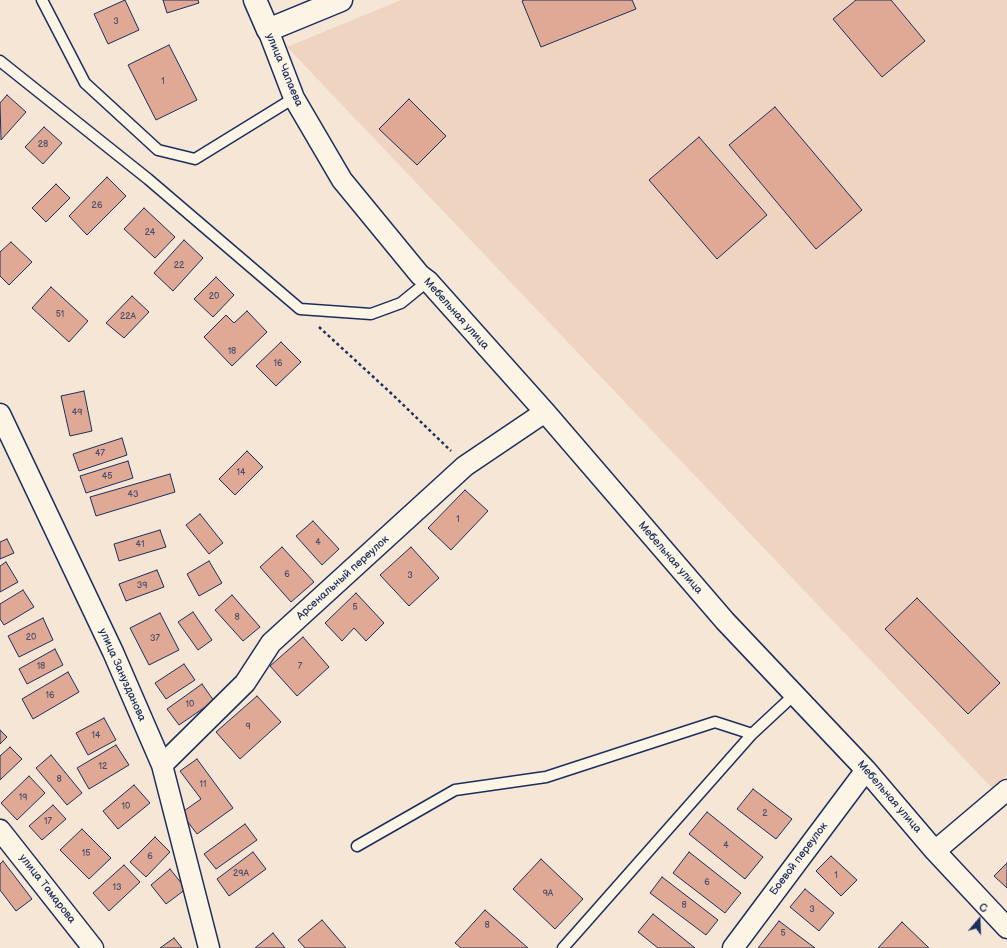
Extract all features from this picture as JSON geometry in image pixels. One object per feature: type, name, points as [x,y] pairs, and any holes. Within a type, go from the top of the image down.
[{"type":"street","name":"улица Чапаева","points":[[255,0],[294,98],[342,180]]},
{"type":"street","points":[[268,30],[340,0]]},
{"type":"street","name":"Мебельная улица","points":[[342,180],[420,275],[428,281],[545,412],[725,621],[866,770],[935,851],[1007,928]]},
{"type":"street","name":"Арсенальный переулок","points":[[162,765],[245,683],[271,644],[466,466],[545,412]]},
{"type":"street","name":"улица Занузданова","points":[[0,414],[113,652],[162,765],[209,948]]},
{"type":"street","name":"Боевой переулок","points":[[733,948],[866,770]]},
{"type":"street","points":[[935,851],[1007,790]]},
{"type":"street","name":"улица Тамарова","points":[[0,830],[93,948]]},
{"type":"lane","points":[[42,0],[85,83],[158,150],[195,159],[294,98]]},
{"type":"lane","points":[[0,61],[148,179],[300,309],[371,314],[401,303],[428,281]]},
{"type":"lane","points":[[564,948],[752,734],[795,694]]},
{"type":"lane","points":[[357,846],[455,790],[546,777],[715,722],[752,734]]},
{"type":"path","points":[[300,309],[393,395],[466,466]]},
{"type":"shaded area","points":[[401,0],[1007,0],[1007,775],[992,788],[287,47]]},
{"type":"building","points":[[125,0],[139,30],[108,44],[94,14]]},
{"type":"building","points":[[163,0],[198,0],[199,3],[167,13]]},
{"type":"building","points":[[632,0],[636,9],[541,47],[522,1]]},
{"type":"building","points":[[856,0],[891,0],[925,41],[882,77],[833,19]]},
{"type":"building","points":[[169,45],[197,100],[156,120],[128,65]]},
{"type":"building","points":[[7,95],[26,112],[1,140],[0,103]]},
{"type":"building","points":[[409,99],[446,136],[417,165],[379,129]]},
{"type":"building","points":[[775,107],[862,210],[816,249],[729,145]]},
{"type":"building","points":[[44,127],[62,143],[43,164],[25,147]]},
{"type":"building","points":[[699,137],[767,215],[717,259],[649,180]]},
{"type":"building","points":[[107,177],[126,196],[87,235],[69,216]]},
{"type":"building","points":[[56,184],[70,198],[46,222],[32,208]]},
{"type":"building","points":[[144,208],[175,237],[155,258],[124,229]]},
{"type":"building","points":[[184,240],[203,258],[173,291],[154,273]]},
{"type":"building","points":[[11,242],[32,262],[9,285],[0,276],[0,252]]},
{"type":"building","points":[[216,277],[234,295],[213,317],[194,299]]},
{"type":"building","points":[[51,287],[88,321],[69,342],[32,308]]},
{"type":"building","points":[[132,296],[149,312],[124,338],[106,323]]},
{"type":"building","points":[[247,311],[267,332],[232,366],[204,337],[226,315],[234,323]]},
{"type":"building","points":[[281,342],[301,362],[276,386],[256,366]]},
{"type":"building","points":[[84,391],[92,431],[70,436],[61,396]]},
{"type":"building","points":[[122,438],[127,455],[79,471],[73,454]]},
{"type":"building","points":[[247,451],[263,467],[235,495],[219,479]]},
{"type":"building","points":[[128,461],[133,478],[86,493],[80,476]]},
{"type":"building","points":[[170,474],[175,492],[96,516],[90,497]]},
{"type":"building","points":[[465,490],[488,511],[451,550],[428,528]]},
{"type":"building","points":[[200,514],[223,543],[209,554],[186,525]]},
{"type":"building","points":[[313,521],[339,549],[322,565],[296,536]]},
{"type":"building","points":[[160,530],[166,547],[119,561],[114,544]]},
{"type":"building","points":[[7,539],[14,553],[0,559],[0,542]]},
{"type":"building","points":[[282,547],[314,582],[291,602],[260,567]]},
{"type":"building","points":[[411,547],[439,578],[409,606],[380,575]]},
{"type":"building","points":[[209,561],[222,583],[199,596],[187,574]]},
{"type":"building","points":[[6,562],[18,582],[0,592],[0,566]]},
{"type":"building","points":[[157,570],[164,587],[126,601],[119,584]]},
{"type":"building","points":[[23,590],[34,607],[4,625],[0,619],[0,604]]},
{"type":"building","points":[[356,593],[384,623],[366,641],[354,628],[342,641],[325,623]]},
{"type":"building","points":[[232,595],[260,627],[243,641],[215,610]]},
{"type":"building","points":[[917,598],[1000,683],[968,714],[885,629]]},
{"type":"building","points":[[193,612],[212,640],[198,650],[178,622]]},
{"type":"building","points":[[160,613],[179,650],[149,665],[130,628]]},
{"type":"building","points":[[43,618],[53,640],[19,657],[8,636]]},
{"type":"building","points":[[303,637],[329,667],[297,696],[270,666]]},
{"type":"building","points":[[55,649],[63,665],[27,684],[19,669]]},
{"type":"building","points":[[184,664],[195,680],[166,699],[155,683]]},
{"type":"building","points":[[68,672],[79,692],[33,719],[22,699]]},
{"type":"building","points":[[202,684],[214,701],[179,725],[167,709]]},
{"type":"building","points":[[257,696],[281,722],[240,759],[216,732]]},
{"type":"building","points":[[104,718],[116,740],[88,755],[76,733]]},
{"type":"building","points":[[0,730],[7,737],[0,744]]},
{"type":"building","points":[[116,745],[129,765],[89,789],[77,768]]},
{"type":"building","points":[[10,747],[22,759],[0,780],[0,756]]},
{"type":"building","points":[[51,755],[82,793],[67,805],[36,768]]},
{"type":"building","points":[[197,759],[233,808],[197,834],[181,813],[201,799],[180,771]]},
{"type":"building","points":[[29,776],[45,793],[17,820],[1,803]]},
{"type":"building","points":[[134,785],[150,803],[118,829],[103,811]]},
{"type":"building","points":[[753,789],[792,819],[776,839],[737,809]]},
{"type":"building","points":[[53,805],[66,819],[42,840],[29,826]]},
{"type":"building","points":[[707,812],[763,857],[745,879],[689,834]]},
{"type":"building","points":[[245,824],[257,840],[216,869],[204,854]]},
{"type":"building","points":[[82,829],[111,858],[89,879],[60,850]]},
{"type":"building","points":[[155,837],[170,852],[146,877],[130,862]]},
{"type":"building","points":[[253,852],[266,869],[229,896],[217,879]]},
{"type":"building","points":[[689,852],[741,893],[725,913],[673,873]]},
{"type":"building","points":[[831,856],[857,880],[841,896],[816,871]]},
{"type":"building","points":[[541,859],[583,899],[555,929],[513,889]]},
{"type":"building","points":[[3,861],[32,899],[16,911],[0,890],[0,864]]},
{"type":"building","points":[[1007,863],[1007,888],[994,876]]},
{"type":"building","points":[[124,865],[140,882],[109,911],[93,893]]},
{"type":"building","points":[[170,869],[186,889],[166,904],[151,885]]},
{"type":"building","points":[[662,877],[718,920],[706,935],[650,893]]},
{"type":"building","points":[[805,889],[834,913],[819,931],[790,907]]},
{"type":"building","points":[[485,910],[528,948],[461,948],[455,943]]},
{"type":"building","points":[[653,914],[695,948],[658,948],[638,932]]},
{"type":"building","points":[[322,920],[346,948],[305,948],[298,940]]},
{"type":"building","points":[[779,921],[815,948],[758,948]]},
{"type":"building","points":[[902,922],[929,948],[878,948]]},
{"type":"building","points":[[273,933],[285,948],[255,948]]},
{"type":"building","points":[[174,938],[182,948],[160,948]]}]
